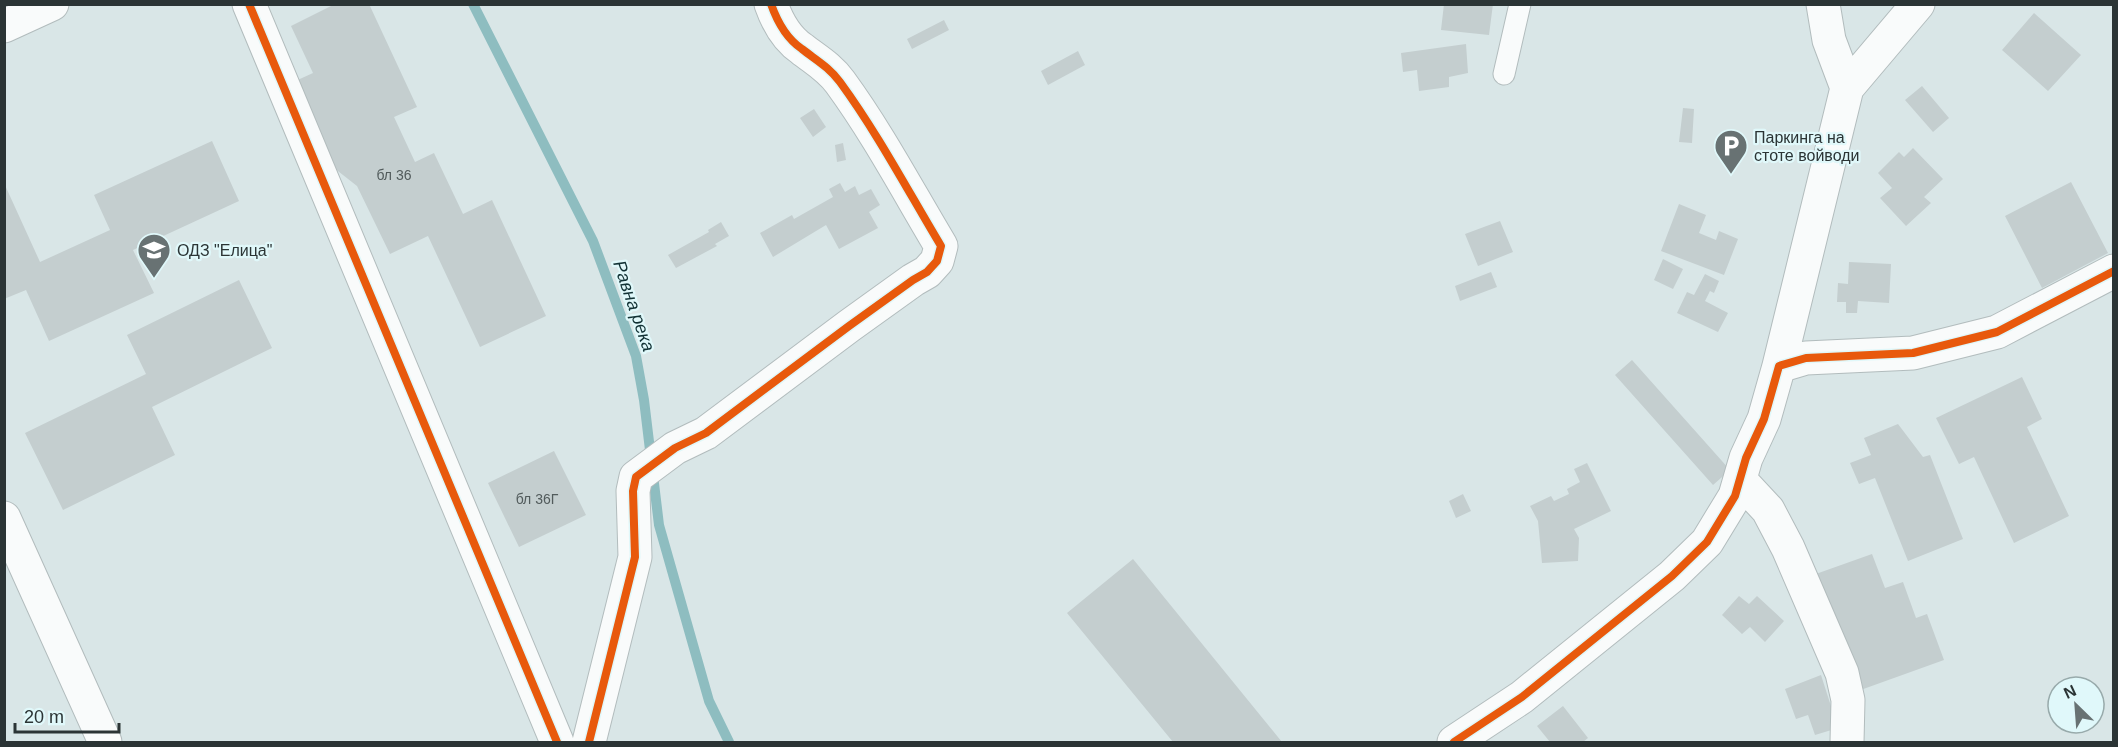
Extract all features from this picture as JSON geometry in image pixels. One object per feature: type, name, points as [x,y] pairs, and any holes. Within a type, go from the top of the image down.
[{"type":"street","points":[[4,26],[52,4]]},
{"type":"street","points":[[249,4],[557,742]]},
{"type":"street","points":[[589,742],[635,557],[633,491],[636,477],[675,448],[706,433],[858,319],[927,272],[937,261],[941,246],[875,135],[839,80],[784,32],[771,4]]},
{"type":"street","points":[[1823,4],[1829,40],[1847,88]]},
{"type":"street","points":[[1454,742],[1522,697],[1672,576],[1707,542],[1735,496],[1746,458],[1764,418],[1779,366],[1847,88],[1918,4]]},
{"type":"street","points":[[1779,366],[1806,358],[1913,353],[1997,332],[2114,271]]},
{"type":"street","points":[[1740,480],[1768,510],[1788,548],[1842,673],[1848,700],[1847,742]]},
{"type":"street","points":[[4,518],[105,742]]},
{"type":"lane","points":[[1503,74],[1520,4]]},
{"type":"building","points":[[335,4],[369,4],[417,107],[394,117],[415,162],[434,153],[463,214],[492,200],[546,316],[480,347],[428,236],[390,254],[357,186],[329,164],[291,83],[313,73],[291,26]]},
{"type":"building","points":[[1444,4],[1493,4],[1489,35],[1441,30]]},
{"type":"building","points":[[2034,13],[2081,55],[2048,91],[2002,50]]},
{"type":"building","points":[[944,20],[949,30],[912,49],[907,39]]},
{"type":"building","points":[[1466,44],[1468,73],[1449,77],[1449,87],[1419,91],[1417,70],[1403,72],[1401,53]]},
{"type":"building","points":[[1078,51],[1085,65],[1048,85],[1041,71]]},
{"type":"building","points":[[1922,86],[1949,118],[1933,132],[1905,100]]},
{"type":"building","points":[[1683,108],[1694,109],[1692,143],[1679,142]]},
{"type":"building","points":[[814,109],[826,127],[813,137],[800,118]]},
{"type":"building","points":[[212,141],[239,201],[133,250],[154,293],[49,341],[26,290],[4,299],[4,183],[40,262],[110,230],[94,195]]},
{"type":"building","points":[[843,143],[846,160],[837,162],[835,145]]},
{"type":"building","points":[[1913,148],[1943,179],[1924,197],[1931,203],[1906,226],[1880,198],[1892,188],[1878,173],[1899,152],[1904,157]]},
{"type":"building","points":[[2071,182],[2108,253],[2042,288],[2005,216]]},
{"type":"building","points":[[840,183],[845,192],[855,186],[859,195],[871,189],[880,205],[869,212],[878,228],[839,249],[826,225],[773,257],[760,233],[792,215],[794,219],[833,197],[829,189]]},
{"type":"building","points":[[1679,204],[1706,215],[1699,233],[1716,240],[1719,231],[1738,239],[1724,275],[1661,251]]},
{"type":"building","points":[[1500,221],[1513,252],[1478,266],[1465,234]]},
{"type":"building","points":[[721,222],[729,236],[715,244],[717,246],[676,268],[668,255],[709,232],[708,230]]},
{"type":"building","points":[[1663,259],[1683,269],[1673,289],[1654,280]]},
{"type":"building","points":[[1849,262],[1891,264],[1889,303],[1858,301],[1857,313],[1846,313],[1846,302],[1837,302],[1838,283],[1848,284]]},
{"type":"building","points":[[1491,272],[1497,287],[1460,301],[1455,286]]},
{"type":"building","points":[[1705,274],[1719,281],[1714,293],[1710,291],[1705,301],[1728,313],[1718,332],[1677,313],[1687,292],[1694,295]]},
{"type":"building","points":[[239,280],[272,348],[152,407],[175,455],[63,510],[25,433],[146,374],[127,335]]},
{"type":"building","points":[[1632,360],[1730,470],[1713,485],[1615,375]]},
{"type":"building","points":[[2022,377],[2042,419],[2027,427],[2069,516],[2014,543],[1974,457],[1959,464],[1936,418]]},
{"type":"building","points":[[1898,424],[1923,457],[1930,455],[1963,539],[1908,561],[1875,478],[1859,484],[1850,463],[1871,455],[1864,438]]},
{"type":"building","points":[[554,451],[586,515],[519,547],[488,483]]},
{"type":"building","points":[[1587,463],[1611,511],[1574,529],[1579,538],[1578,561],[1542,563],[1538,521],[1530,506],[1551,496],[1554,501],[1569,494],[1567,489],[1580,482],[1574,469]]},
{"type":"building","points":[[1463,494],[1471,511],[1456,518],[1449,501]]},
{"type":"building","points":[[1872,554],[1885,588],[1903,582],[1916,618],[1927,614],[1944,660],[1855,692],[1813,575]]},
{"type":"building","points":[[1133,559],[1282,742],[1173,742],[1067,613]]},
{"type":"building","points":[[1739,596],[1749,604],[1757,596],[1784,621],[1765,642],[1750,627],[1742,634],[1722,615]]},
{"type":"building","points":[[1821,675],[1838,728],[1815,735],[1808,715],[1796,719],[1785,689]]},
{"type":"building","points":[[1563,706],[1588,738],[1583,742],[1550,742],[1537,726]]},
{"type":"waterway","name":"Равна река","points":[[473,4],[593,241],[636,356],[644,400],[659,525],[709,701],[729,742]]},
{"type":"cycle path","points":[[249,4],[557,742]]},
{"type":"cycle path","points":[[589,742],[635,557],[633,491],[636,477],[675,448],[706,433],[849,326],[927,272],[937,261],[941,246],[880,142],[840,82],[787,35],[771,4]]},
{"type":"cycle path","points":[[1454,742],[1522,697],[1672,576],[1707,542],[1735,496],[1746,458],[1764,419],[1779,366],[1806,358],[1913,353],[1997,332],[2114,271]]},
{"type":"place","name":"Паркинга на стоте войводи","points":[[1731,175]]},
{"type":"place","name":"ОДЗ \"Елица\"","points":[[154,279]]}]
